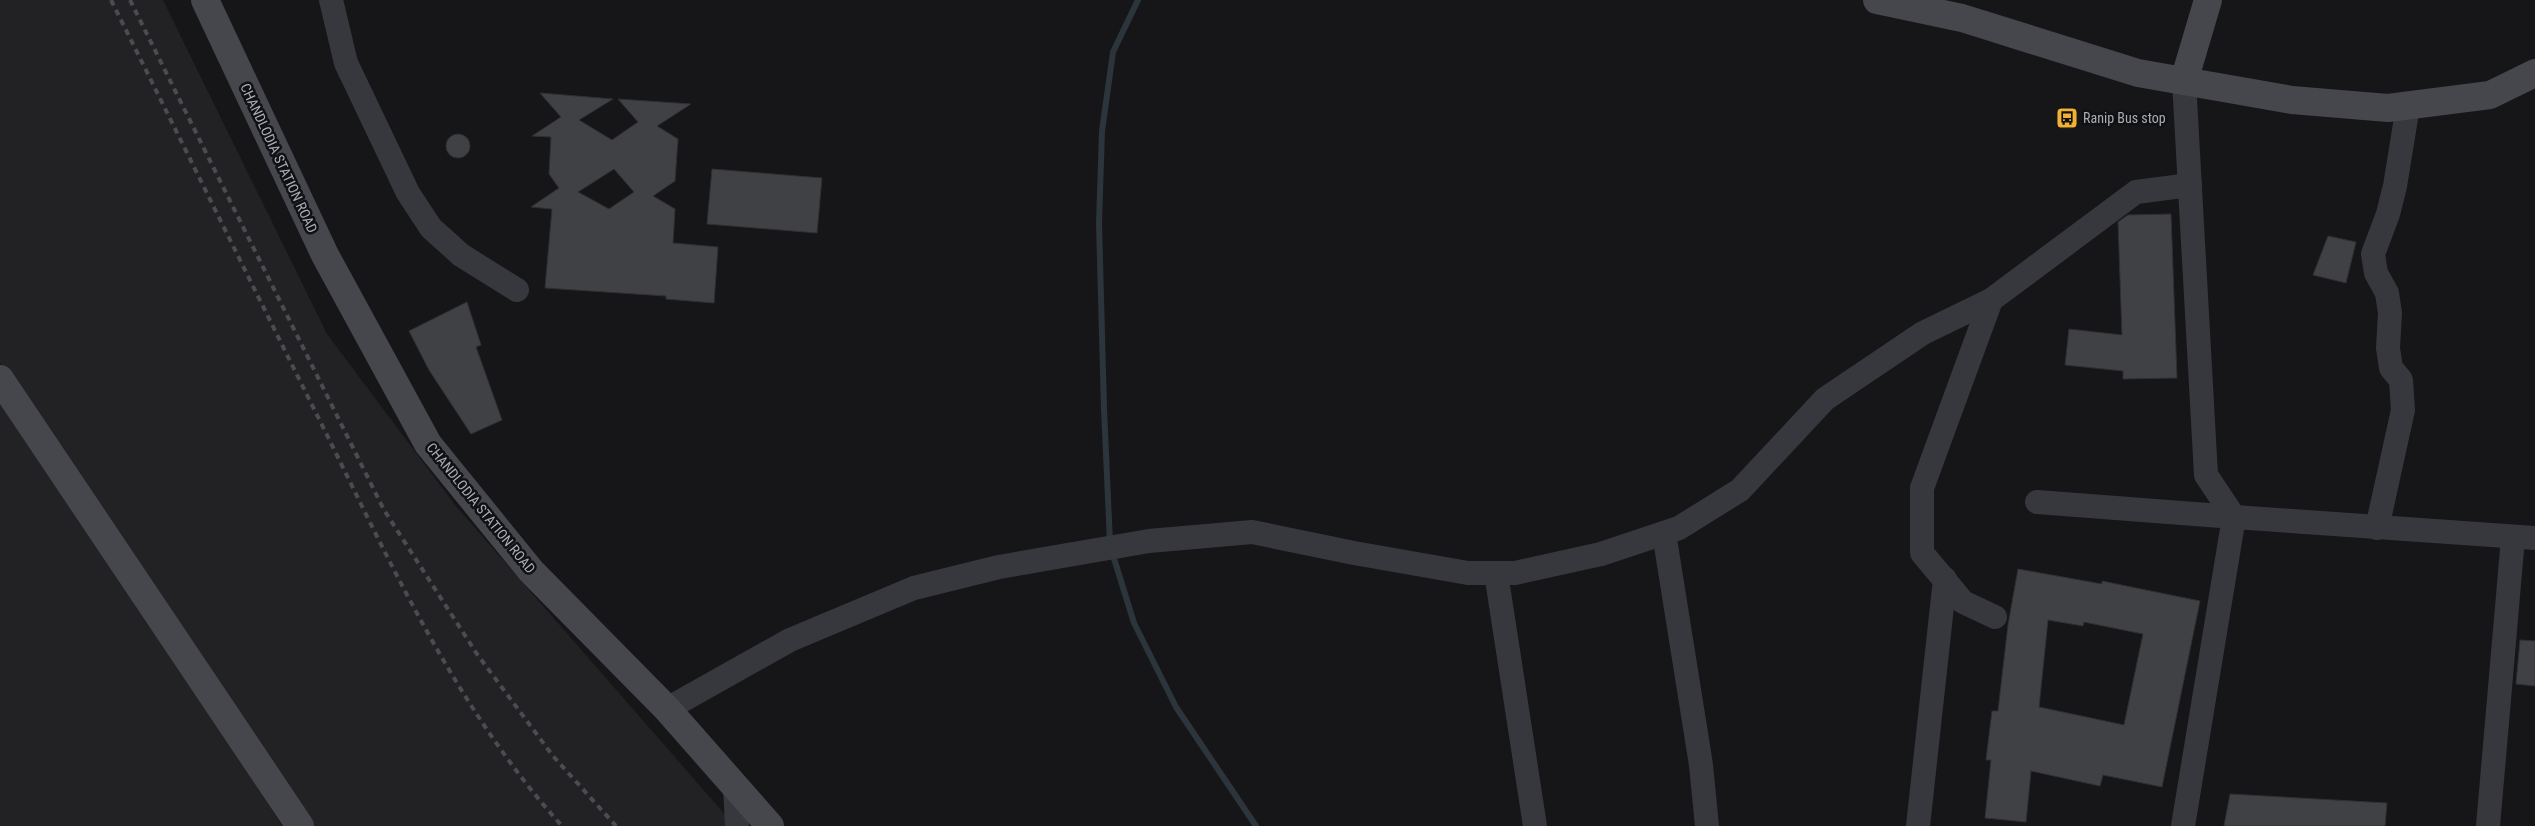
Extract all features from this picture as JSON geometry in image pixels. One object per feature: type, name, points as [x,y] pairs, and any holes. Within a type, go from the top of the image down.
[{"type":"street","name":"CHANDLODIA STATION ROAD","points":[[205,0],[325,255],[428,444],[531,571],[666,709],[770,826]]},
{"type":"street","points":[[331,0],[346,62],[408,193],[431,228],[461,255],[517,290]]},
{"type":"street","points":[[1877,0],[1962,18],[2138,73],[2292,100],[2388,108],[2490,95],[2533,79]]},
{"type":"street","points":[[2183,826],[2234,517],[2206,475],[2184,81],[2208,0]]},
{"type":"street","points":[[2377,528],[2403,410],[2401,380],[2391,368],[2388,348],[2390,313],[2387,293],[2376,272],[2373,254],[2388,214],[2395,186],[2408,106]]},
{"type":"street","points":[[666,709],[790,640],[914,588],[999,567],[1149,541],[1252,532],[1354,553],[1468,573],[1515,573],[1601,554],[1679,528],[1740,490],[1825,399],[1924,332],[1991,300],[2136,192],[2190,186]]},
{"type":"street","points":[[1991,300],[1922,488],[1922,553],[1963,602],[1995,617]]},
{"type":"street","points":[[0,379],[300,826]]},
{"type":"street","points":[[2037,502],[2524,538],[2488,826]]},
{"type":"street","points":[[1664,533],[1700,765],[1707,826]]},
{"type":"street","points":[[1496,573],[1535,826]]},
{"type":"street","points":[[1918,826],[1944,579]]},
{"type":"street","points":[[735,787],[737,826]]},
{"type":"shaded area","points":[[0,0],[163,0],[327,334],[455,505],[735,826],[308,826],[200,660],[0,363]]},
{"type":"shaded area","points":[[0,402],[222,730],[282,826],[0,826]]},
{"type":"building","points":[[540,93],[613,99],[579,120],[612,140],[638,122],[618,99],[691,104],[657,126],[678,139],[675,181],[653,196],[675,209],[673,243],[718,247],[714,303],[666,299],[666,296],[545,288],[552,209],[531,207],[559,188],[549,174],[551,137],[532,136],[561,117]],"holes":[[[614,169],[634,192],[609,209],[578,192]]]},
{"type":"building","points":[[458,134],[463,135],[469,141],[469,151],[463,157],[458,158],[453,157],[447,151],[446,146],[447,141],[453,135]]},
{"type":"building","points":[[712,169],[822,178],[817,233],[707,224]]},
{"type":"building","points":[[2171,214],[2177,378],[2123,379],[2123,371],[2065,365],[2069,329],[2122,335],[2118,222],[2128,215]]},
{"type":"building","points":[[2328,236],[2356,242],[2346,283],[2313,275]]},
{"type":"building","points":[[467,302],[481,345],[476,347],[502,420],[471,434],[429,370],[409,331]]},
{"type":"building","points":[[2018,569],[2102,584],[2102,581],[2200,601],[2162,787],[2103,775],[2100,786],[2031,771],[2026,822],[1985,818],[1991,760],[1986,760],[1992,711],[1998,711],[2008,625]],"holes":[[[2048,620],[2083,626],[2084,622],[2143,634],[2124,725],[2039,707]]]},
{"type":"building","points":[[2520,640],[2535,641],[2535,686],[2516,684]]},
{"type":"building","points":[[2230,794],[2387,803],[2385,826],[2224,826]]},
{"type":"waterway","points":[[1110,543],[1099,223],[1102,131],[1113,52],[1138,0]]},
{"type":"waterway","points":[[1112,552],[1134,623],[1176,707],[1256,826]]},
{"type":"railway","points":[[111,0],[377,536],[430,638],[491,736],[525,782],[562,826]]},
{"type":"railway","points":[[130,0],[384,510],[477,654],[553,756],[616,826]]},
{"type":"place","name":"Ranip Bus stop","points":[[2067,118]]}]
